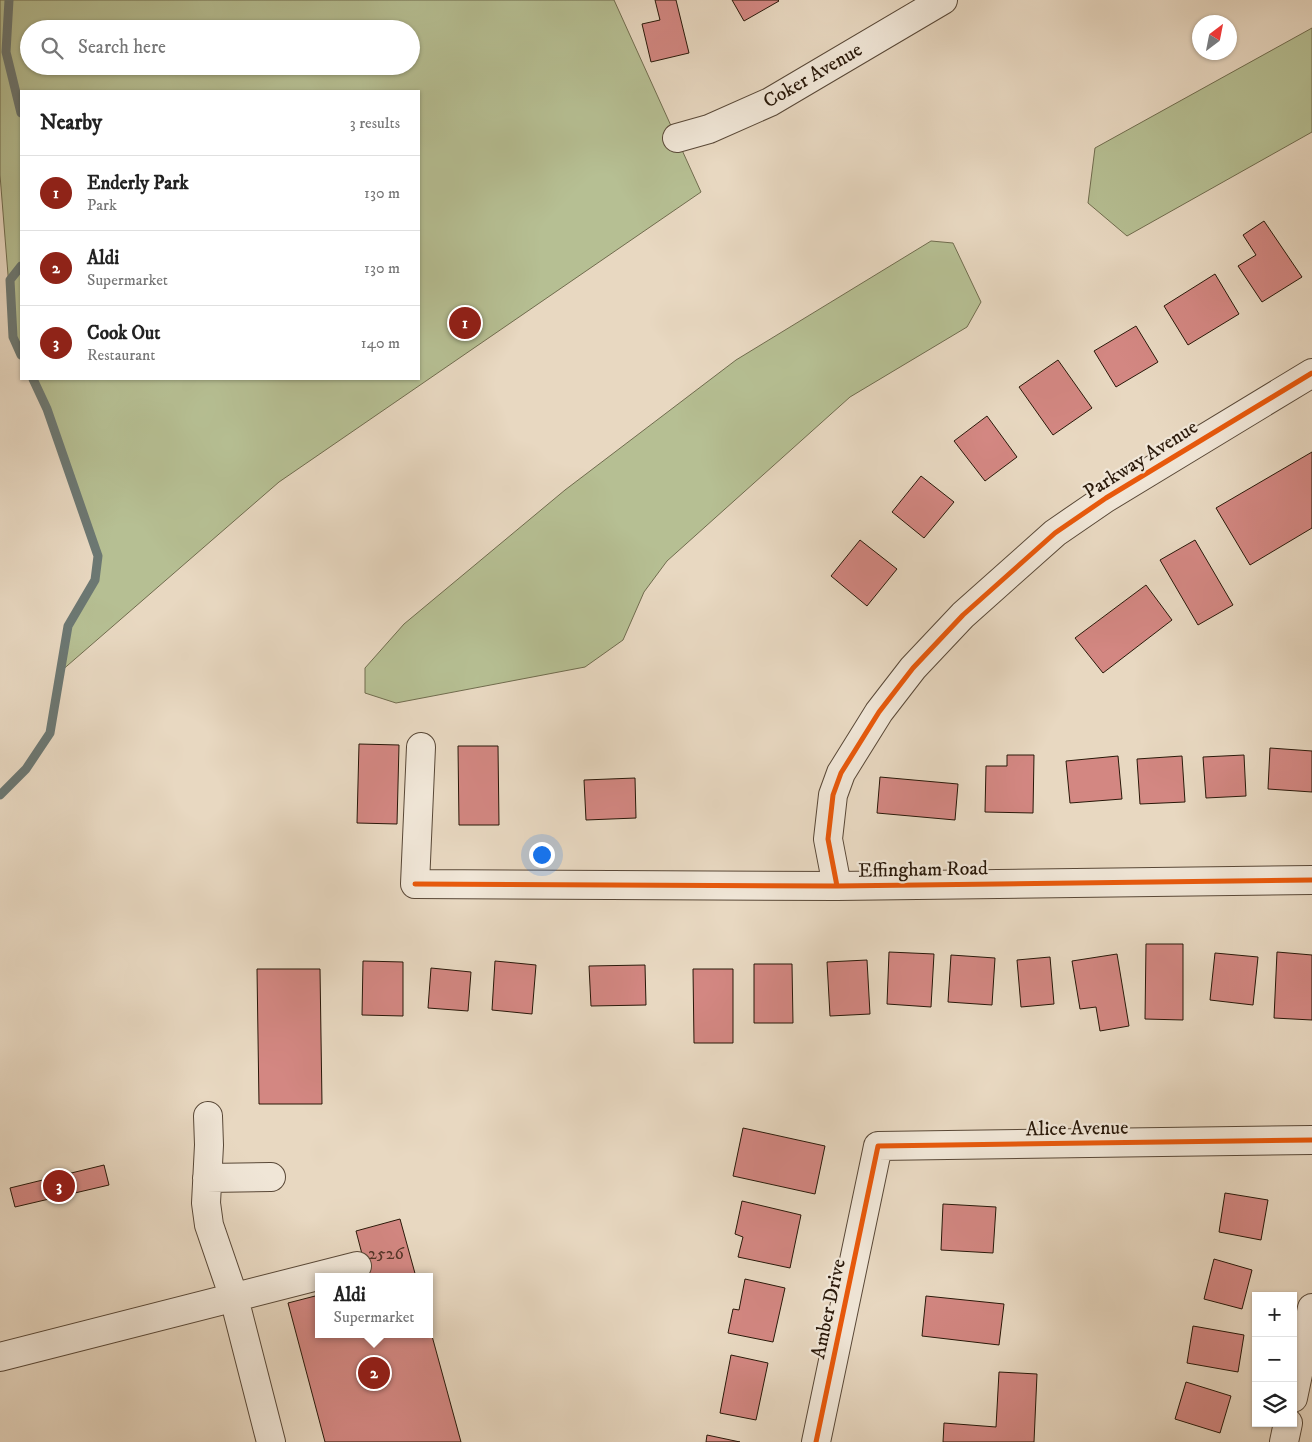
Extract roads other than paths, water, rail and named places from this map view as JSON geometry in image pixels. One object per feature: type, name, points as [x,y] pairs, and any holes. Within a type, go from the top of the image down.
[{"type":"street","name":"Coker Avenue","points":[[677,138],[709,129],[770,102],[940,1]]},
{"type":"street","name":"Parkway Avenue","points":[[837,886],[828,839],[833,795],[841,773],[879,712],[913,668],[963,615],[1055,533],[1106,498],[1312,373]]},
{"type":"street","name":"Effingham Road","points":[[422,747],[415,884],[837,886],[1312,880]]},
{"type":"street","points":[[208,1116],[206,1203],[209,1225],[234,1298],[271,1442]]},
{"type":"street","name":"Alice Avenue","points":[[871,1182],[878,1146],[1312,1140]]},
{"type":"street","points":[[207,1178],[271,1177]]},
{"type":"street","name":"Amber Drive","points":[[816,1442],[871,1182]]},
{"type":"street","points":[[330,1273],[357,1266]]},
{"type":"street","points":[[0,1357],[315,1277]]},
{"type":"street","points":[[1296,1382],[1312,1308]]},
{"type":"street","points":[[1284,1442],[1287,1427]]},
{"type":"waterway","points":[[9,0],[6,52],[20,109]]},
{"type":"waterway","points":[[20,267],[10,280],[13,337],[20,353]]},
{"type":"waterway","points":[[0,795],[26,769],[50,733],[68,626],[95,580],[98,556],[47,409],[33,380]]},
{"type":"place","name":"Enderly Park","points":[[465,323]]},
{"type":"place","name":"Cook Out","points":[[59,1186]]},
{"type":"place","name":"Aldi","points":[[374,1373]]}]
